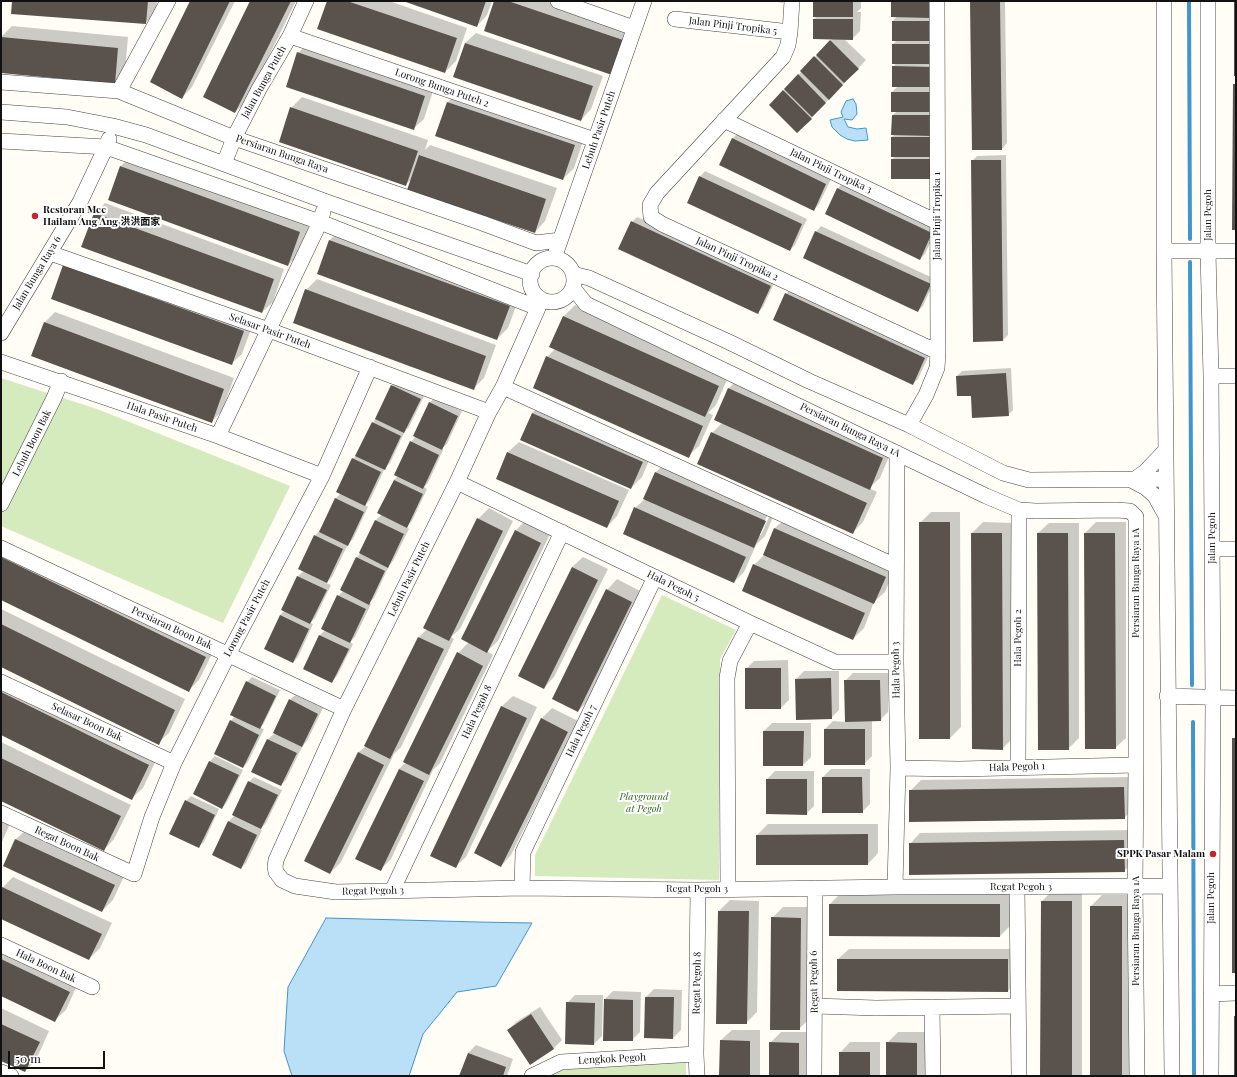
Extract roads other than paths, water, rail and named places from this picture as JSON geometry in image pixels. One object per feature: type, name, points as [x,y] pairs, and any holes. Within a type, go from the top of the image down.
[{"type":"street","points":[[119,90],[168,1]]},
{"type":"street","name":"Jalan Bunga Puteh","points":[[224,164],[234,138],[259,89],[290,36],[306,1]]},
{"type":"street","points":[[558,1],[634,28]]},
{"type":"street","name":"Lebuh Pasir Puteh","points":[[554,258],[644,1]]},
{"type":"street","points":[[724,120],[783,57],[788,45],[792,1]]},
{"type":"street","name":"Jalan Pinji Tropika 1","points":[[909,425],[926,395],[937,368],[937,1]]},
{"type":"street","points":[[1164,1],[1167,696],[1172,1076]]},
{"type":"street","name":"Jalan Pegoh","points":[[1208,1],[1208,251],[1211,376],[1213,698],[1211,1076]]},
{"type":"street","name":"Jalan Pinji Tropika 5","points":[[675,19],[790,32]]},
{"type":"street","name":"Lorong Bunga Puteh 2","points":[[290,36],[595,140]]},
{"type":"street","name":"Persiaran Bunga Raya","points":[[1,82],[119,90],[234,138],[475,220],[536,243],[560,240]]},
{"type":"street","points":[[1,112],[66,117],[113,126],[146,135],[327,202],[532,274]]},
{"type":"street","name":"Jalan Pinji Tropika 3","points":[[724,120],[937,222]]},
{"type":"street","name":"Jalan Pinji Tropika 2","points":[[724,120],[657,193],[650,205],[651,218],[938,352]]},
{"type":"street","name":"Jalan Bunga Raya 6","points":[[1,333],[80,202],[106,147],[113,126]]},
{"type":"street","points":[[1,141],[106,147],[320,222],[539,303],[559,301],[567,296],[573,281],[569,266],[562,261],[554,258],[547,259],[540,262],[535,267],[532,274],[531,283],[539,303]]},
{"type":"street","points":[[218,436],[320,222],[327,202]]},
{"type":"street","points":[[1164,251],[1236,251]]},
{"type":"street","name":"Selasar Pasir Puteh","points":[[50,254],[370,366],[489,412]]},
{"type":"street","points":[[573,281],[589,278],[729,342],[809,381],[909,425],[1003,472],[1029,480],[1166,479]]},
{"type":"street","name":"Persiaran Bunga Raya 1A","points":[[573,281],[586,304],[986,496],[1019,510],[1116,510],[1130,511],[1136,517],[1135,887],[1137,1076]]},
{"type":"street","name":"Lebuh Pasir Puteh","points":[[276,860],[344,709],[457,482],[489,412],[503,387],[539,303]]},
{"type":"street","name":"Hala Pasir Puteh","points":[[1,362],[61,381],[218,436],[322,476]]},
{"type":"street","name":"Lorong Pasir Puteh","points":[[134,874],[152,817],[174,763],[228,654],[322,476],[370,366]]},
{"type":"street","points":[[1211,376],[1236,376]]},
{"type":"street","name":"Lebuh Boon Bak","points":[[1,504],[61,381]]},
{"type":"street","points":[[503,387],[896,566]]},
{"type":"street","points":[[1132,479],[1145,472],[1166,450]]},
{"type":"street","name":"Hala Pegoh 3","points":[[895,887],[898,768],[896,662],[897,453]]},
{"type":"street","points":[[1132,479],[1155,496],[1166,517]]},
{"type":"street","name":"Hala Pegoh 5","points":[[457,482],[655,578],[835,662],[896,662]]},
{"type":"street","name":"Hala Pegoh 2","points":[[1018,767],[1019,510]]},
{"type":"street","name":"Hala Pegoh 8","points":[[392,891],[562,532]]},
{"type":"street","name":"Persiaran Boon Bak","points":[[1,548],[344,709]]},
{"type":"street","points":[[1212,549],[1236,549]]},
{"type":"street","name":"Hala Pegoh 7","points":[[522,888],[523,852],[655,578]]},
{"type":"street","points":[[728,889],[727,678],[730,661],[750,623]]},
{"type":"street","name":"Selasar Boon Bak","points":[[1,682],[174,763]]},
{"type":"street","points":[[1167,696],[1236,698]]},
{"type":"street","name":"Hala Pegoh 1","points":[[898,768],[959,769],[1136,765]]},
{"type":"street","name":"Regat Boon Bak","points":[[1,813],[134,874]]},
{"type":"street","name":"Regat Pegoh 3","points":[[276,860],[275,867],[282,880],[295,886],[336,892],[522,888],[698,890],[895,887],[1170,886]]},
{"type":"street","points":[[1017,887],[1019,1076]]},
{"type":"street","name":"Regat Pegoh 6","points":[[814,1076],[815,888]]},
{"type":"street","name":"Regat Pegoh 8","points":[[697,1076],[698,890]]},
{"type":"street","name":"Hala Boon Bak","points":[[1,945],[92,987]]},
{"type":"street","points":[[1211,994],[1236,993]]},
{"type":"street","points":[[814,1006],[876,1008],[1018,1006]]},
{"type":"street","points":[[932,1007],[933,1076]]},
{"type":"street","name":"Lengkok Pegoh","points":[[532,1076],[561,1062],[696,1054]]},
{"type":"street","points":[[1,1072],[11,1076]]},
{"type":"water","points":[[853,99],[856,104],[857,114],[852,120],[844,119],[848,127],[857,129],[866,128],[868,140],[855,141],[847,139],[840,135],[832,127],[830,120],[843,117],[841,112],[846,101]]},
{"type":"water","points":[[326,918],[532,923],[496,986],[457,992],[423,1034],[409,1076],[292,1076],[284,1051],[288,987]]},
{"type":"waterway","points":[[1189,1],[1190,239]]},
{"type":"waterway","points":[[1190,262],[1192,685]]},
{"type":"waterway","points":[[1193,722],[1194,1076]]},
{"type":"place","name":"Restoran Mee Hailam Ang Ang 洪洪面家","points":[[35,216]]},
{"type":"place","name":"SPPK Pasar Malam","points":[[1213,854]]},
{"type":"park label","name":"Playground at Pegoh","points":[[644,802]]}]
